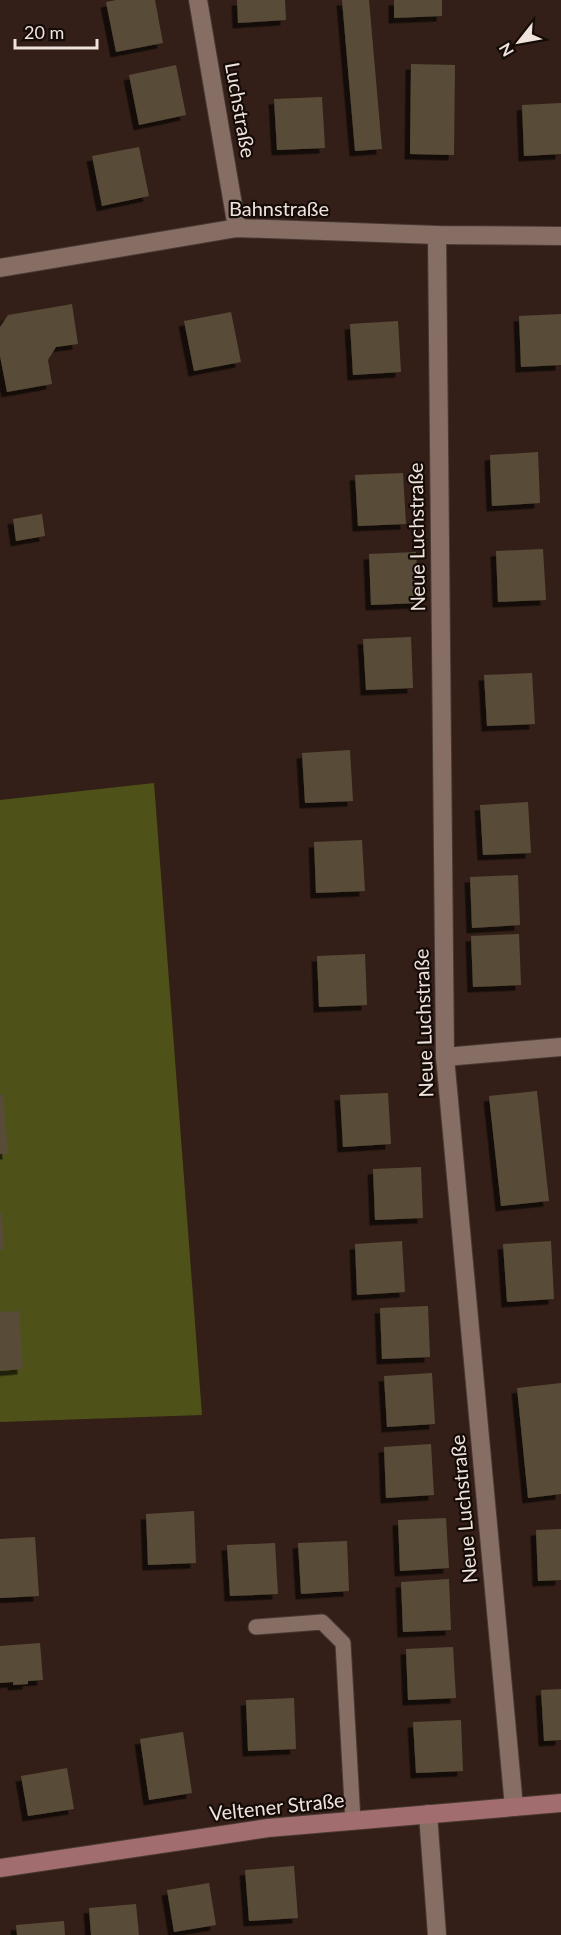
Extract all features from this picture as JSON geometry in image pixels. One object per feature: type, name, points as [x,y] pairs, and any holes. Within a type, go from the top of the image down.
[{"type":"main road","name":"Veltener Straße","points":[[0,1868],[268,1828],[561,1803]]},
{"type":"street","name":"Luchstraße","points":[[198,0],[237,228]]},
{"type":"street","name":"Bahnstraße","points":[[0,268],[237,228],[437,235],[561,236]]},
{"type":"street","name":"Neue Luchstraße","points":[[437,235],[445,1057],[514,1807]]},
{"type":"street","points":[[445,1057],[561,1047]]},
{"type":"street","points":[[428,1815],[437,1935]]},
{"type":"lane","points":[[256,1627],[322,1622],[343,1643],[353,1821]]},
{"type":"green space","points":[[154,783],[202,1415],[0,1422],[0,800]]},
{"type":"building","points":[[155,0],[163,43],[116,52],[106,2]]},
{"type":"building","points":[[237,0],[285,0],[286,20],[238,23]]},
{"type":"building","points":[[342,0],[369,0],[382,149],[355,151]]},
{"type":"building","points":[[394,0],[442,0],[442,16],[394,18]]},
{"type":"building","points":[[411,64],[455,65],[454,155],[410,154]]},
{"type":"building","points":[[176,65],[186,115],[139,125],[129,75]]},
{"type":"building","points":[[322,97],[325,148],[277,150],[274,99]]},
{"type":"building","points":[[561,103],[561,154],[524,156],[522,105]]},
{"type":"building","points":[[139,147],[149,196],[102,206],[92,156]]},
{"type":"building","points":[[72,304],[78,344],[56,347],[48,360],[52,384],[7,392],[0,356],[0,327],[8,315]]},
{"type":"building","points":[[231,312],[241,362],[194,371],[184,321]]},
{"type":"building","points":[[561,314],[561,365],[521,367],[519,316]]},
{"type":"building","points":[[398,321],[401,372],[353,375],[350,324]]},
{"type":"building","points":[[538,452],[540,503],[492,506],[490,455]]},
{"type":"building","points":[[403,473],[406,524],[358,526],[355,475]]},
{"type":"building","points":[[42,514],[45,536],[16,541],[13,519]]},
{"type":"building","points":[[543,549],[546,600],[498,602],[496,551]]},
{"type":"building","points":[[416,552],[419,603],[371,605],[369,554]]},
{"type":"building","points":[[411,637],[413,688],[366,690],[363,639]]},
{"type":"building","points":[[532,673],[535,724],[487,726],[484,675]]},
{"type":"building","points":[[350,750],[353,801],[305,803],[302,753]]},
{"type":"building","points":[[528,802],[531,853],[483,855],[480,805]]},
{"type":"building","points":[[362,840],[365,891],[316,893],[314,842]]},
{"type":"building","points":[[518,875],[520,925],[472,928],[470,877]]},
{"type":"building","points":[[519,934],[521,985],[473,987],[471,936]]},
{"type":"building","points":[[365,954],[367,1005],[319,1007],[317,956]]},
{"type":"building","points":[[537,1091],[549,1201],[501,1206],[489,1096]]},
{"type":"building","points":[[388,1093],[391,1144],[343,1147],[340,1095]]},
{"type":"building","points":[[3,1094],[8,1154],[0,1154],[0,1095]]},
{"type":"building","points":[[421,1167],[423,1218],[375,1220],[373,1169]]},
{"type":"building","points":[[0,1213],[2,1213],[4,1250],[0,1250]]},
{"type":"building","points":[[402,1241],[405,1292],[357,1295],[355,1244]]},
{"type":"building","points":[[551,1241],[554,1299],[507,1302],[503,1244]]},
{"type":"building","points":[[428,1306],[430,1357],[382,1359],[380,1308]]},
{"type":"building","points":[[19,1311],[23,1369],[0,1371],[0,1312]]},
{"type":"building","points":[[432,1373],[435,1424],[387,1427],[384,1376]]},
{"type":"building","points":[[561,1383],[561,1494],[528,1498],[517,1388]]},
{"type":"building","points":[[431,1444],[434,1495],[386,1498],[384,1447]]},
{"type":"building","points":[[194,1511],[196,1563],[148,1565],[146,1514]]},
{"type":"building","points":[[446,1518],[449,1568],[400,1571],[398,1520]]},
{"type":"building","points":[[561,1529],[561,1580],[538,1581],[536,1530]]},
{"type":"building","points":[[35,1537],[39,1596],[0,1598],[0,1539]]},
{"type":"building","points":[[347,1541],[349,1591],[301,1594],[298,1543]]},
{"type":"building","points":[[275,1543],[278,1594],[230,1596],[227,1545]]},
{"type":"building","points":[[449,1579],[451,1630],[403,1632],[401,1582]]},
{"type":"building","points":[[40,1643],[43,1680],[28,1681],[28,1684],[0,1683],[0,1646]]},
{"type":"building","points":[[453,1647],[456,1698],[408,1700],[406,1649]]},
{"type":"building","points":[[561,1689],[561,1740],[544,1741],[541,1690]]},
{"type":"building","points":[[294,1698],[296,1749],[248,1751],[246,1700]]},
{"type":"building","points":[[461,1720],[463,1771],[416,1773],[413,1722]]},
{"type":"building","points":[[183,1732],[192,1793],[149,1800],[140,1739]]},
{"type":"building","points":[[67,1768],[74,1809],[28,1816],[21,1776]]},
{"type":"building","points":[[294,1866],[298,1918],[249,1921],[245,1870]]},
{"type":"building","points":[[209,1883],[216,1925],[174,1932],[167,1890]]},
{"type":"building","points":[[136,1904],[139,1935],[91,1935],[89,1908]]},
{"type":"building","points":[[64,1921],[65,1935],[17,1935],[16,1925]]}]
